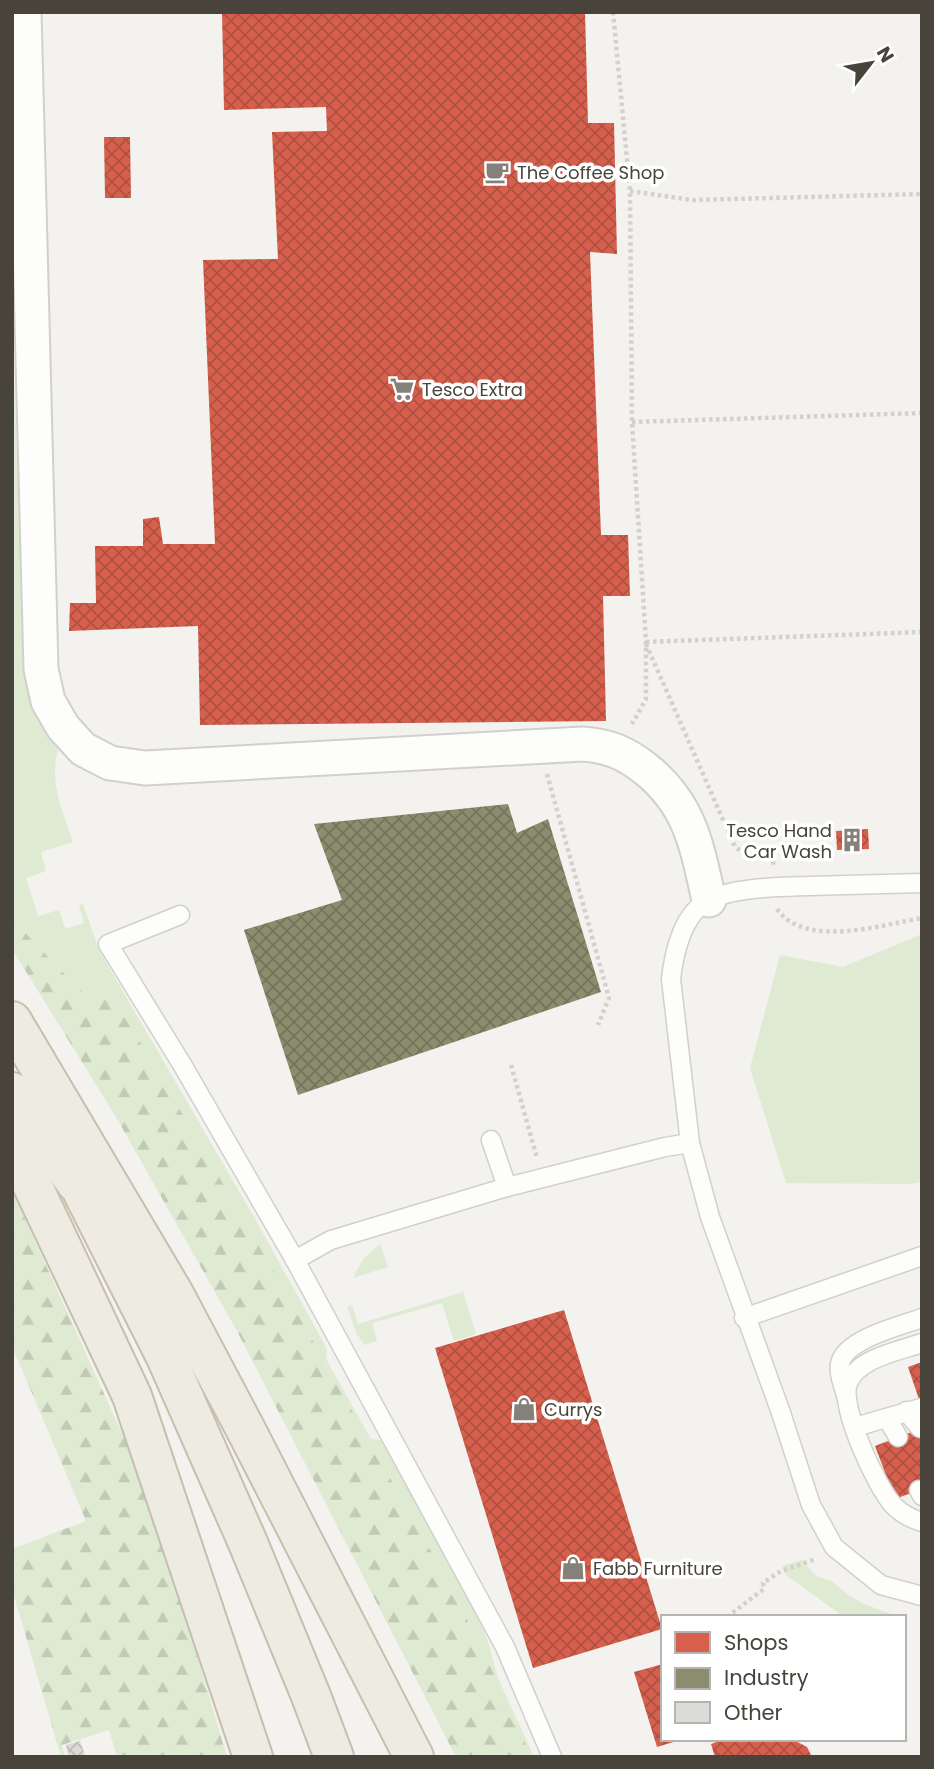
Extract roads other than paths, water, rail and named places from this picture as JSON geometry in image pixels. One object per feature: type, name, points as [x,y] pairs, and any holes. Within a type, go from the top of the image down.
[{"type":"highway","points":[[17,1029],[83,1193],[166,1357],[253,1556],[312,1696],[334,1757]]},
{"type":"highway","points":[[17,1029],[174,1294],[414,1757]]},
{"type":"highway","points":[[12,1092],[83,1193]]},
{"type":"highway","points":[[12,1142],[132,1396],[253,1757]]},
{"type":"street","points":[[24,12],[41,669],[48,701],[63,727],[83,749],[110,763],[145,768],[583,744],[606,746],[618,750],[673,794],[687,820],[697,848],[709,900]]},
{"type":"lane","points":[[922,883],[776,887],[741,891],[709,900],[694,913],[682,934],[674,955],[671,979],[690,1143],[710,1217],[744,1318],[780,1410],[811,1505],[834,1547],[881,1585],[922,1596]]},
{"type":"lane","points":[[180,915],[108,944],[183,1066],[295,1260],[505,1647],[552,1757]]},
{"type":"lane","points":[[491,1140],[507,1187]]},
{"type":"lane","points":[[295,1260],[331,1240],[507,1187],[690,1143]]},
{"type":"lane","points":[[744,1318],[922,1256]]},
{"type":"lane","points":[[922,1318],[854,1345],[842,1358],[839,1372],[855,1427],[871,1470],[883,1492],[896,1508],[922,1522]]},
{"type":"lane","points":[[846,1397],[848,1383],[857,1370],[922,1343]]},
{"type":"lane","points":[[855,1427],[914,1410],[920,1428]]},
{"type":"lane","points":[[887,1418],[898,1437]]},
{"type":"place","name":"The Coffee Shop","points":[[497,172]]},
{"type":"place","name":"Tesco Extra","points":[[402,389]]},
{"type":"place","name":"Tesco Hand Car Wash","points":[[852,840]]},
{"type":"place","name":"Currys","points":[[524,1409]]},
{"type":"place","name":"Fabb Furniture","points":[[573,1568]]}]
